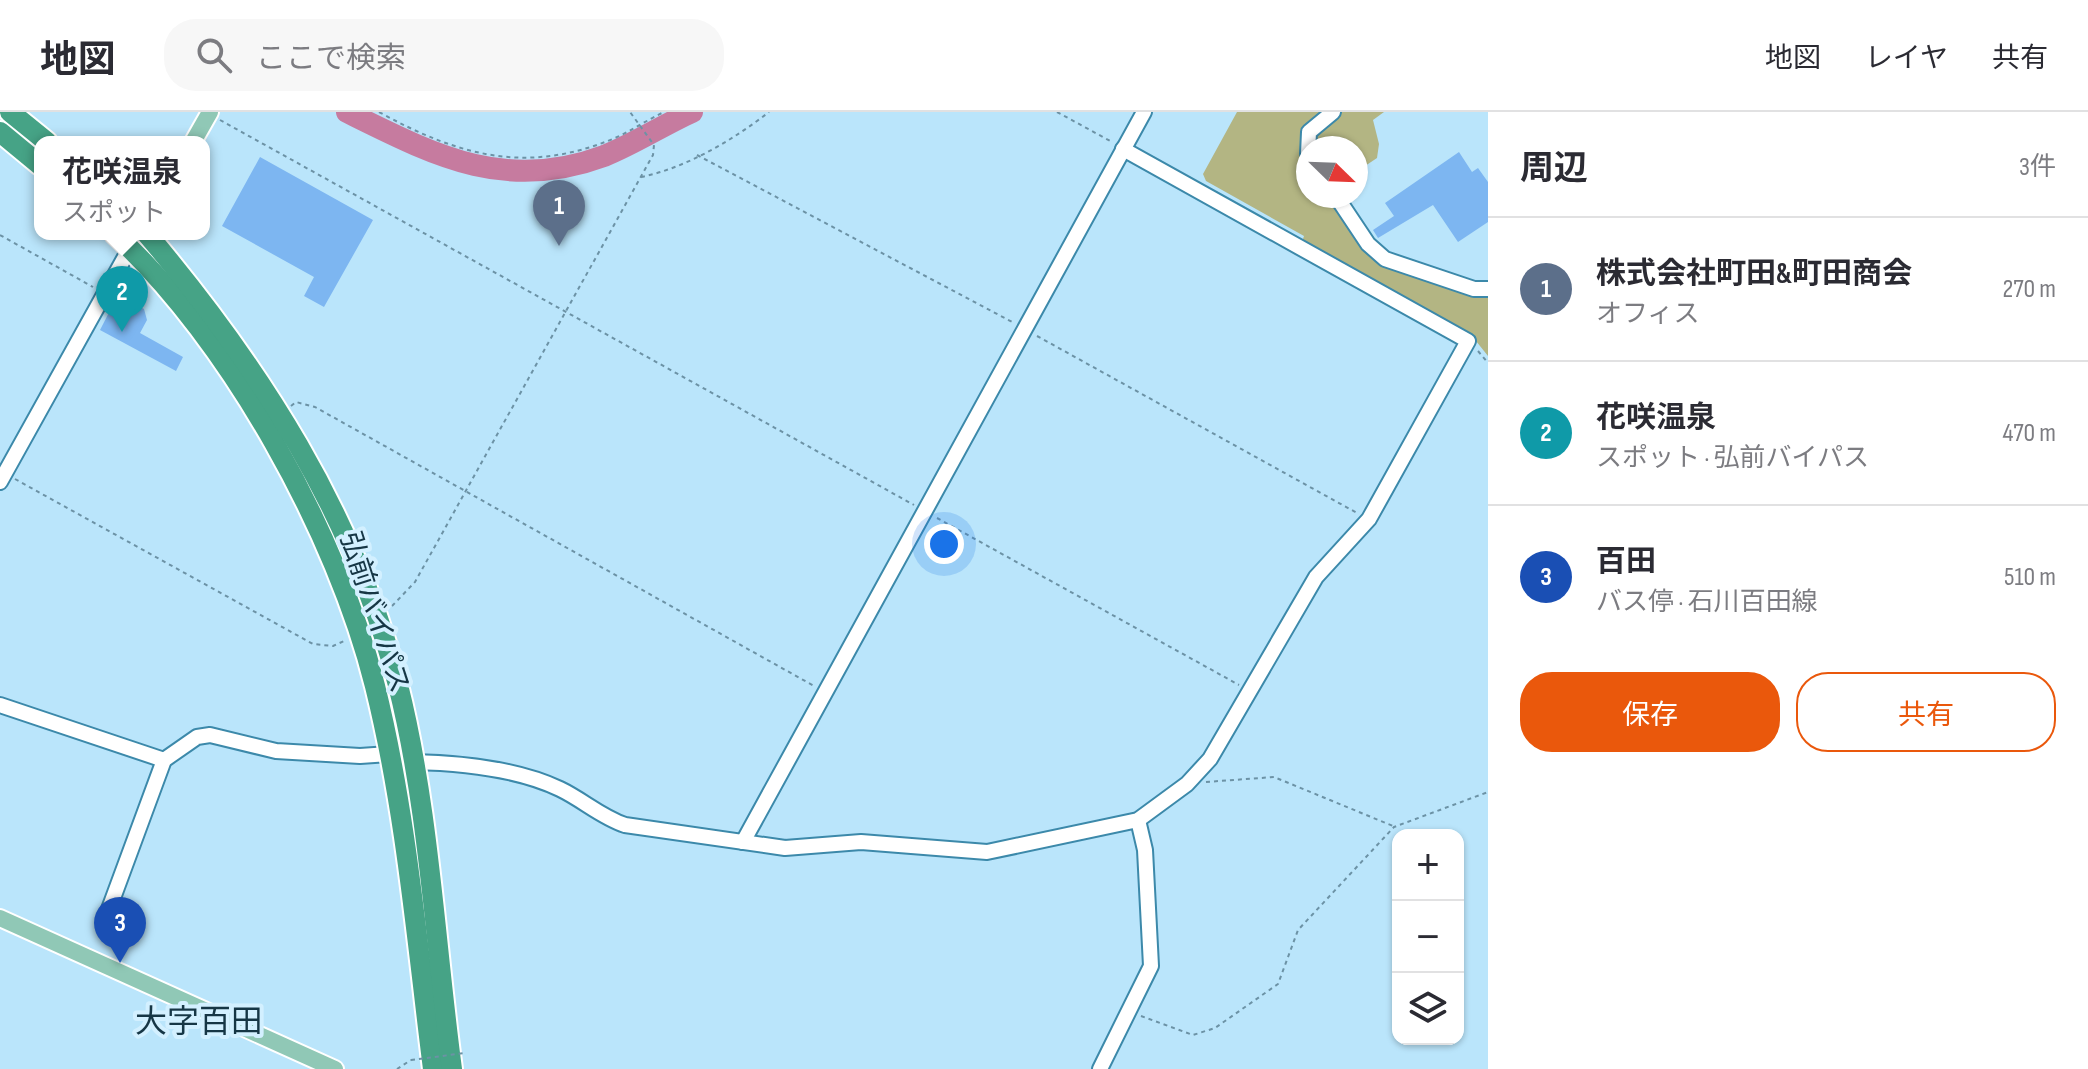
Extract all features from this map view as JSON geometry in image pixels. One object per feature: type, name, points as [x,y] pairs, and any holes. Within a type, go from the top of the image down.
[{"type":"highway","points":[[10,112],[40,136]]},
{"type":"highway","points":[[0,132],[34,160]]},
{"type":"highway","name":"弘前バイパス","points":[[129,240],[189,316],[251,407],[317,525],[358,632],[375,685],[389,754],[433,1069]]},
{"type":"highway","name":"弘前バイパス","points":[[152,240],[223,326],[280,413],[337,514],[376,612],[398,687],[413,762],[458,1061]]},
{"type":"main road","points":[[197,136],[210,113]]},
{"type":"main road","points":[[0,918],[335,1069]]},
{"type":"street","points":[[743,842],[1144,112]]},
{"type":"street","points":[[1309,136],[1309,132],[1333,112]]},
{"type":"street","points":[[413,762],[436,762],[529,778],[559,788],[609,820],[625,825],[785,848],[861,842],[987,852],[1138,820],[1187,784],[1210,759],[1316,577],[1369,519],[1468,341],[1123,149]]},
{"type":"street","points":[[1344,208],[1368,244],[1385,259],[1474,289],[1488,289]]},
{"type":"street","points":[[2,478],[103,292],[128,240]]},
{"type":"street","points":[[0,705],[164,760]]},
{"type":"street","points":[[109,909],[164,760],[197,737],[210,735],[276,751],[360,756],[389,754]]},
{"type":"street","points":[[1100,1069],[1151,966],[1145,850],[1138,820]]},
{"type":"path","points":[[379,112],[429,140],[467,151],[510,157],[553,156],[584,149],[617,138],[664,112]]},
{"type":"path","points":[[376,612],[399,603],[415,582],[653,155],[654,145],[642,123],[630,112]]},
{"type":"path","points":[[640,177],[662,173],[743,132],[769,112]]},
{"type":"path","points":[[1057,112],[1123,149]]},
{"type":"path","points":[[210,113],[1250,691]]},
{"type":"path","points":[[697,155],[1025,329],[1369,519]]},
{"type":"path","points":[[0,235],[103,292]]},
{"type":"path","points":[[280,413],[296,402],[315,407],[825,693]]},
{"type":"path","points":[[2,478],[313,644],[333,646],[358,632]]},
{"type":"path","points":[[1187,784],[1274,777],[1394,827]]},
{"type":"path","points":[[1129,1010],[1193,1035],[1215,1028],[1278,984],[1298,930],[1394,827],[1488,792]]},
{"type":"path","points":[[397,1069],[411,1060],[458,1061]]},
{"type":"green space","points":[[1237,112],[1325,112],[1304,136],[1296,136],[1296,208],[1335,208],[1363,248],[1379,263],[1478,297],[1488,296],[1488,356],[1472,336],[1302,242],[1304,236],[1206,181],[1203,174]]},
{"type":"green space","points":[[1342,112],[1384,112],[1373,120],[1379,144],[1377,158],[1368,164],[1368,136],[1313,134]]},
{"type":"building","points":[[1459,152],[1472,172],[1478,168],[1488,182],[1488,222],[1458,242],[1433,205],[1378,238],[1373,230],[1394,216],[1385,203]]},
{"type":"building","points":[[260,157],[373,220],[324,307],[304,296],[314,277],[222,226]]},
{"type":"building","points":[[118,295],[144,309],[147,320],[140,333],[183,357],[176,371],[100,330]]},
{"type":"waterway","points":[[347,112],[440,155],[502,170],[534,171],[604,156],[692,112]]},
{"type":"place","name":"株式会社町田&町田商会","points":[[559,246]]},
{"type":"place","name":"花咲温泉","points":[[122,332]]},
{"type":"place","name":"百田","points":[[120,963]]},
{"type":"district","name":"大字百田","points":[[199,1021]]}]
